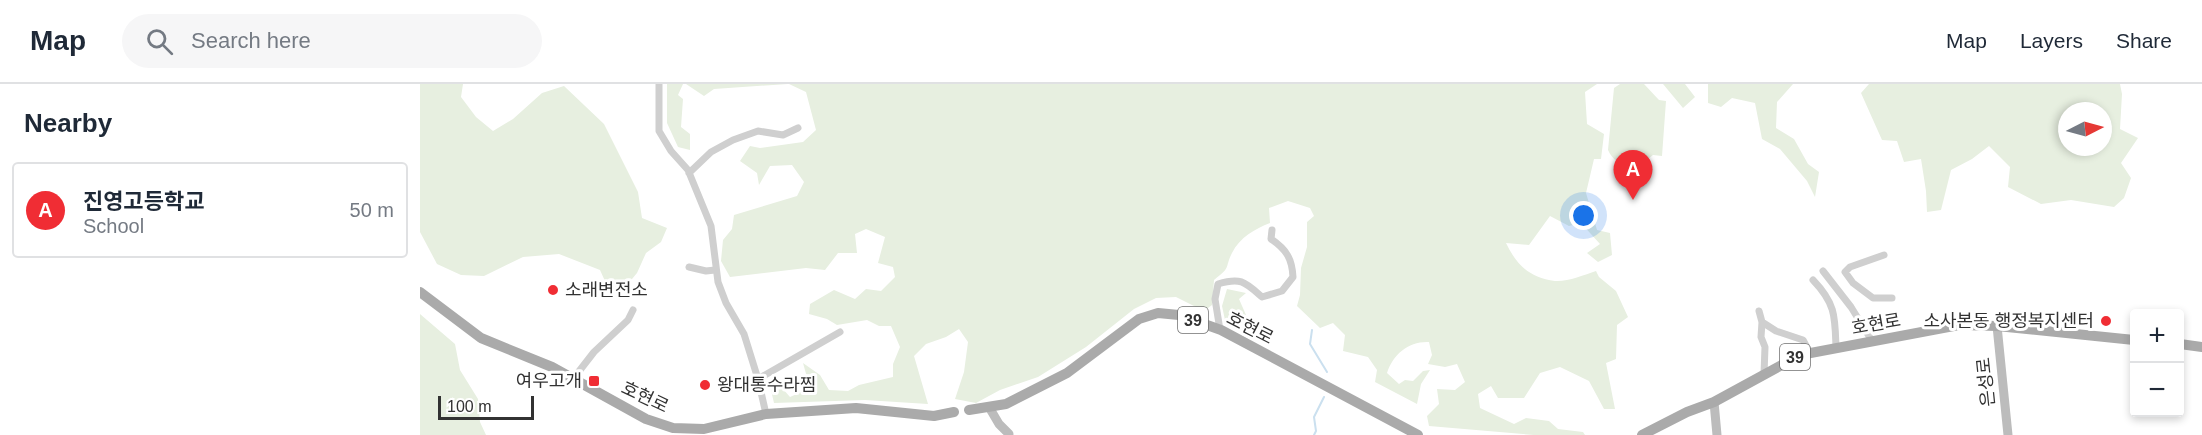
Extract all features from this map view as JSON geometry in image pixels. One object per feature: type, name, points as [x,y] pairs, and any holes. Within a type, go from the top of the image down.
[{"type":"main road","name":"호현로","points":[[420,292],[481,338],[552,367],[646,419],[673,428],[704,429],[766,414],[856,408],[934,416],[954,412]]},
{"type":"main road","name":"호현로","points":[[969,410],[1006,404],[1067,373],[1139,319],[1158,313],[1179,315],[1220,330],[1418,435]]},
{"type":"main road","name":"호현로","points":[[1642,435],[1687,412],[1714,402],[1800,355],[1810,353],[1959,325],[1997,326],[2130,340]]},
{"type":"main road","points":[[2184,345],[2202,347]]},
{"type":"street","points":[[658,84],[659,131],[670,151],[681,160],[689,173],[712,230],[718,282],[726,303],[744,334],[766,414]]},
{"type":"street","points":[[689,173],[711,152],[733,140],[758,131],[783,135],[798,128]]},
{"type":"street","points":[[1220,330],[1215,299],[1218,284],[1235,279],[1246,283],[1262,297],[1282,291],[1293,277],[1292,260],[1279,244],[1271,239],[1272,230]]},
{"type":"street","points":[[1884,255],[1850,267],[1845,272],[1853,283],[1873,298],[1892,298]]},
{"type":"street","points":[[689,267],[706,271],[716,270]]},
{"type":"street","points":[[1823,271],[1851,307],[1872,341]]},
{"type":"street","points":[[1813,280],[1824,291],[1834,309],[1836,348]]},
{"type":"street","points":[[573,379],[594,351],[628,320],[633,310]]},
{"type":"street","points":[[1759,311],[1762,322],[1761,333],[1766,347],[1764,375]]},
{"type":"street","points":[[1762,322],[1776,331],[1803,340],[1810,353]]},
{"type":"street","name":"은성로","points":[[1997,326],[2008,435]]},
{"type":"street","points":[[758,380],[840,332]]},
{"type":"street","points":[[1714,402],[1718,435]]},
{"type":"street","points":[[990,407],[999,424],[1009,434]]},
{"type":"green space","points":[[420,84],[463,84],[461,97],[476,117],[493,131],[513,119],[542,93],[564,86],[604,124],[638,192],[642,218],[667,228],[661,242],[646,253],[637,273],[622,291],[609,290],[600,270],[559,254],[523,257],[484,276],[461,275],[437,264],[420,232]]},
{"type":"green space","points":[[667,84],[683,84],[678,95],[683,99],[681,127],[690,134],[690,150],[678,147],[667,123]]},
{"type":"green space","points":[[686,84],[788,84],[714,89],[704,96]]},
{"type":"green space","points":[[789,84],[1597,84],[1585,92],[1587,124],[1604,134],[1601,159],[1594,159],[1586,193],[1597,230],[1610,233],[1612,255],[1598,262],[1587,253],[1600,244],[1581,223],[1569,226],[1550,216],[1529,245],[1506,243],[1524,269],[1538,277],[1560,281],[1596,271],[1599,277],[1616,291],[1628,317],[1617,325],[1616,359],[1606,363],[1615,409],[1604,409],[1589,381],[1560,367],[1540,373],[1524,398],[1498,398],[1491,386],[1478,394],[1480,408],[1514,424],[1526,418],[1549,421],[1558,429],[1583,432],[1585,435],[1534,435],[1429,426],[1427,416],[1439,404],[1437,389],[1455,390],[1465,382],[1457,364],[1445,367],[1428,364],[1432,355],[1429,342],[1409,346],[1393,360],[1387,373],[1399,384],[1405,380],[1413,381],[1423,371],[1430,370],[1421,384],[1417,404],[1375,382],[1377,370],[1368,357],[1343,351],[1345,335],[1333,323],[1320,328],[1297,306],[1300,295],[1301,268],[1307,247],[1307,222],[1314,216],[1310,208],[1288,201],[1269,208],[1270,223],[1248,234],[1235,247],[1225,270],[1214,280],[1212,305],[1204,311],[1176,297],[1156,298],[1134,309],[1086,347],[1038,377],[1000,390],[976,403],[955,399],[964,372],[968,342],[959,329],[946,337],[926,344],[914,356],[928,404],[865,400],[774,403],[770,386],[776,381],[790,397],[810,388],[803,363],[820,375],[829,390],[848,391],[859,385],[893,377],[893,364],[900,347],[891,326],[879,326],[867,320],[837,325],[827,319],[809,314],[810,304],[834,290],[855,299],[866,289],[881,291],[895,277],[893,267],[878,263],[885,237],[866,229],[855,234],[857,253],[838,253],[825,270],[806,268],[730,277],[721,261],[723,240],[732,229],[734,215],[797,196],[804,182],[792,165],[770,166],[759,185],[757,173],[740,161],[750,146],[760,148],[803,142],[816,130],[806,92]]},
{"type":"green space","points":[[1620,84],[1644,84],[1659,100],[1666,101],[1662,156],[1653,155],[1641,163],[1628,165],[1617,161],[1608,150],[1614,88]]},
{"type":"green space","points":[[1663,84],[1685,84],[1695,97],[1683,108]]},
{"type":"green space","points":[[1708,84],[1793,84],[1777,102],[1776,128],[1794,139],[1808,164],[1819,172],[1815,197],[1807,181],[1780,149],[1762,139],[1755,103],[1732,98],[1721,107],[1708,103]]},
{"type":"green space","points":[[1869,84],[2120,84],[2122,94],[2120,129],[2138,138],[2121,163],[2131,178],[2124,198],[2114,207],[2071,200],[2041,204],[2008,187],[2010,167],[1989,146],[1972,159],[1951,170],[1941,210],[1927,212],[1921,159],[1904,162],[1897,141],[1882,140],[1861,93]]},
{"type":"green space","points":[[1227,289],[1246,293],[1239,299],[1246,315],[1234,323],[1225,320],[1222,306]]},
{"type":"green space","points":[[420,314],[455,344],[460,370],[478,399],[480,422],[486,435],[420,435]]},
{"type":"waterway","points":[[1312,330],[1310,344],[1327,372]]},
{"type":"waterway","points":[[1314,435],[1316,431],[1314,417],[1324,397]]},
{"type":"place","name":"진영고등학교","points":[[1633,200]]},
{"type":"place","name":"소래변전소","points":[[553,290]]},
{"type":"place","name":"소사본동 행정복지센터","points":[[2106,321]]},
{"type":"place","name":"여우고개","points":[[594,381]]},
{"type":"place","name":"왕대통수라찜","points":[[705,385]]}]
